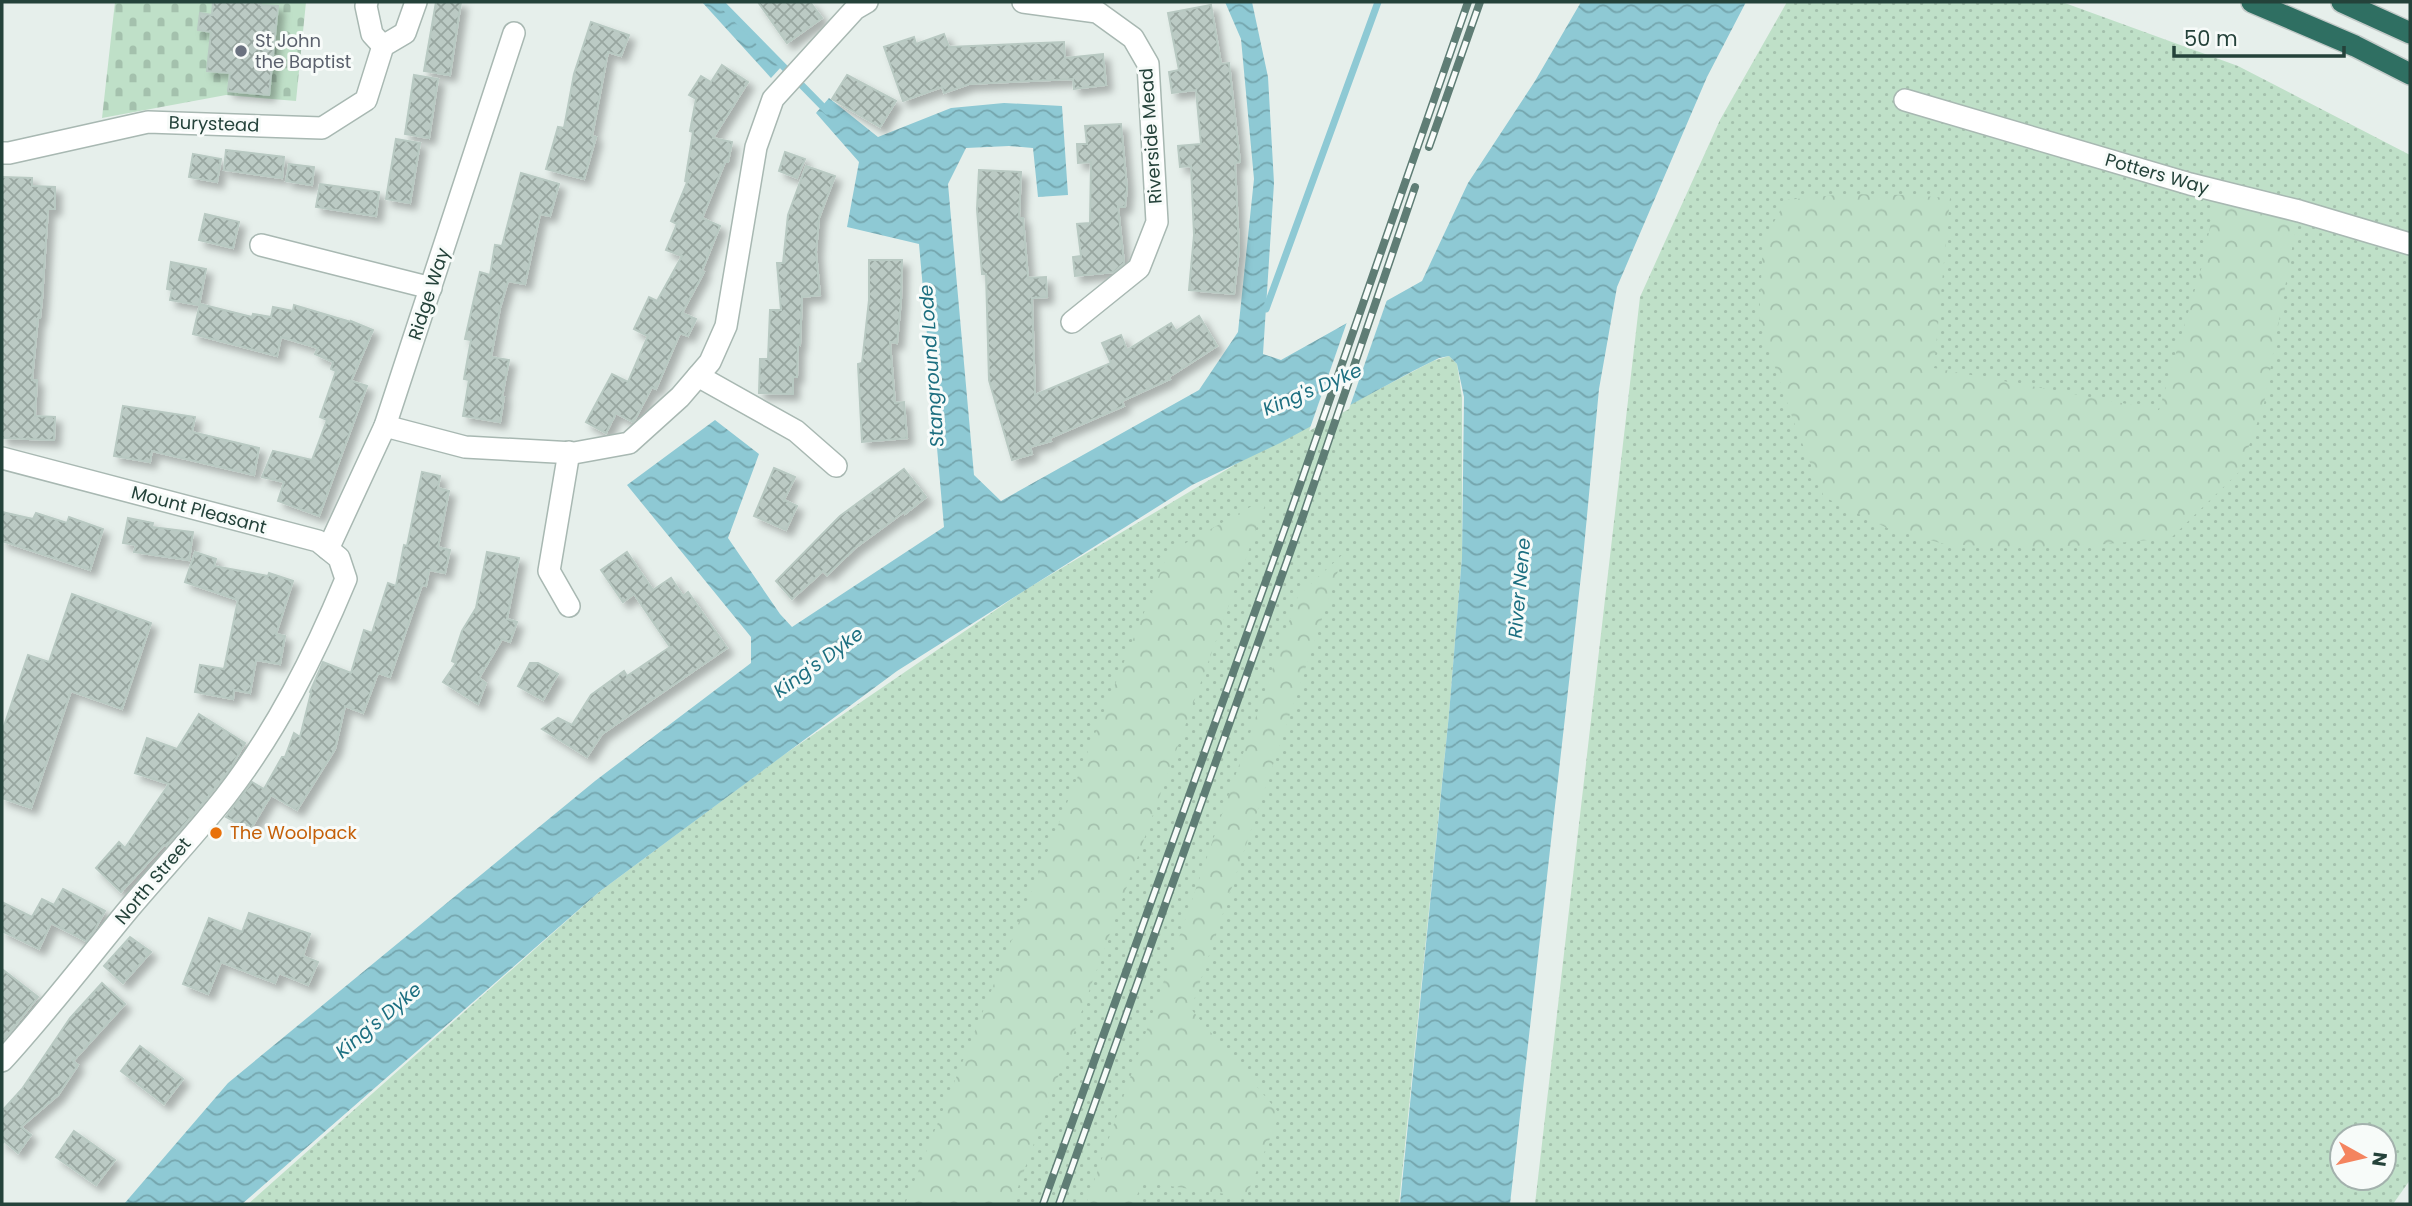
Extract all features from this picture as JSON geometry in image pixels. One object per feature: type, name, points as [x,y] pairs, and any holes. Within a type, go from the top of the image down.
[{"type":"highway","points":[[2252,2],[2355,46],[2410,74]]},
{"type":"highway","points":[[2342,2],[2410,33]]},
{"type":"street","points":[[367,2],[372,34],[383,46],[405,33],[416,2]]},
{"type":"street","points":[[385,426],[465,447],[569,453],[629,443],[680,397],[710,362],[726,326],[756,147],[773,99],[855,9],[867,2]]},
{"type":"street","name":"Riverside Mead","points":[[1023,2],[1097,12],[1133,38],[1148,64],[1157,222],[1139,268],[1072,322]]},
{"type":"street","name":"Ridge Way","points":[[328,549],[385,426],[514,33]]},
{"type":"street","name":"Burystead","points":[[2,153],[148,122],[322,128],[366,100],[383,46]]},
{"type":"street","name":"Potters Way","points":[[1905,100],[2190,184],[2299,211],[2410,244]]},
{"type":"street","points":[[261,244],[431,288]]},
{"type":"street","points":[[698,376],[796,431],[836,466]]},
{"type":"street","points":[[569,453],[549,571],[569,606]]},
{"type":"street","name":"Mount Pleasant","points":[[2,458],[318,541],[328,549]]},
{"type":"street","name":"North Street","points":[[2,1061],[43,1016],[75,973],[225,797],[279,719],[319,645],[346,579],[339,558],[328,549]]},
{"type":"green space","points":[[115,2],[306,2],[296,101],[226,95],[102,118]]},
{"type":"green space","points":[[1787,2],[2062,2],[2238,66],[2410,155],[2410,1180],[2393,1204],[1535,1204],[1640,297],[1720,120]]},
{"type":"green space","points":[[1846,194],[1950,198],[1934,368],[2159,410],[2202,266],[2216,198],[2297,221],[2264,404],[2240,471],[2171,538],[2095,545],[2025,548],[1944,544],[1887,528],[1824,497],[1796,428],[1759,321],[1763,242],[1786,200]]},
{"type":"green space","points":[[1449,356],[1457,364],[1462,397],[1462,557],[1449,714],[1399,1204],[248,1204],[599,892],[782,756],[1025,590],[1236,464],[1433,361]]},
{"type":"green space","points":[[1268,497],[1012,1204],[905,1204],[1168,553]]},
{"type":"green space","points":[[1344,553],[1191,1009],[1280,1114],[1246,1197],[1142,1182],[1134,1204],[1086,1204],[1298,596]]},
{"type":"water","points":[[702,2],[720,2],[782,66],[771,78]]},
{"type":"water","points":[[1225,2],[1252,2],[1268,77],[1274,183],[1263,354],[1281,360],[1422,281],[1468,183],[1535,81],[1581,2],[1746,2],[1707,77],[1617,287],[1599,389],[1583,558],[1510,1204],[1400,1204],[1462,557],[1464,397],[1457,364],[1449,356],[1413,371],[1280,443],[1192,485],[897,671],[599,892],[242,1204],[124,1204],[228,1083],[595,781],[751,663],[751,637],[627,485],[715,420],[759,454],[728,538],[780,614],[792,627],[944,527],[919,244],[847,227],[859,162],[816,113],[829,98],[878,137],[951,108],[1004,103],[1062,106],[1068,195],[1038,197],[1033,148],[966,148],[948,184],[974,475],[1001,501],[1199,390],[1238,332],[1254,179],[1241,39]]},
{"type":"pier","points":[[1388,297],[1349,409],[1309,431],[1348,319]]},
{"type":"building","name":"St John the Baptist","points":[[213,2],[261,2],[261,5],[278,6],[269,95],[228,91],[230,73],[207,71],[211,32],[198,30],[200,13],[212,15]]},
{"type":"building","points":[[436,2],[461,2],[450,75],[424,71]]},
{"type":"building","points":[[758,2],[810,2],[822,18],[787,43]]},
{"type":"building","points":[[1211,5],[1221,64],[1229,63],[1240,162],[1235,163],[1239,249],[1234,294],[1189,290],[1194,235],[1191,166],[1180,167],[1178,146],[1201,144],[1196,90],[1172,93],[1169,72],[1179,70],[1168,13]]},
{"type":"building","points":[[591,22],[629,35],[621,56],[608,52],[592,136],[596,137],[584,179],[546,169],[558,127],[564,128],[574,74]]},
{"type":"building","points":[[944,34],[949,47],[1064,42],[1065,58],[1103,54],[1106,85],[1074,89],[1073,79],[969,84],[944,93],[942,87],[903,101],[884,47],[914,37],[916,44]]},
{"type":"building","points":[[722,65],[748,82],[713,138],[732,142],[728,162],[725,162],[702,218],[720,226],[702,271],[704,272],[682,313],[696,319],[688,336],[680,333],[656,389],[652,387],[634,421],[616,413],[606,433],[586,422],[612,374],[628,382],[648,336],[634,329],[649,297],[657,301],[682,256],[666,250],[677,224],[671,221],[691,173],[685,182],[696,99],[689,95],[701,76],[711,82]]},
{"type":"building","points":[[414,75],[438,79],[429,138],[405,134]]},
{"type":"building","points":[[847,75],[896,101],[880,127],[832,99]]},
{"type":"building","points":[[1121,124],[1127,188],[1125,207],[1118,207],[1124,263],[1114,272],[1075,276],[1073,257],[1081,256],[1077,224],[1090,223],[1091,162],[1078,163],[1077,144],[1087,144],[1085,126]]},
{"type":"building","points":[[396,139],[420,143],[410,203],[386,199]]},
{"type":"building","points":[[226,150],[284,157],[282,178],[224,170]]},
{"type":"building","points":[[785,152],[805,159],[797,178],[779,171]]},
{"type":"building","points":[[193,154],[221,159],[217,182],[189,177]]},
{"type":"building","points":[[289,164],[314,167],[312,185],[286,181]]},
{"type":"building","points":[[806,166],[835,176],[819,218],[816,252],[820,295],[802,297],[800,345],[798,344],[797,377],[793,377],[793,394],[759,393],[760,359],[768,359],[770,310],[781,310],[777,263],[783,263],[788,215]]},
{"type":"building","points":[[979,170],[1021,172],[1019,218],[1023,218],[1028,278],[1046,277],[1047,297],[1032,298],[1035,395],[1111,363],[1102,343],[1121,335],[1127,350],[1171,323],[1176,331],[1199,316],[1217,346],[1169,377],[1170,379],[1122,401],[1124,406],[1050,438],[1051,441],[1030,447],[1032,454],[1012,460],[989,380],[986,274],[982,274],[977,209]]},
{"type":"building","points":[[521,173],[559,184],[550,216],[540,214],[525,284],[508,281],[500,308],[491,357],[509,360],[500,422],[463,416],[469,380],[464,379],[471,340],[465,339],[480,272],[490,275],[495,245],[502,246]]},
{"type":"building","points":[[2,177],[32,178],[32,186],[55,187],[55,209],[48,209],[42,300],[32,380],[37,380],[35,416],[55,417],[54,440],[2,438]]},
{"type":"building","points":[[320,184],[379,192],[376,216],[316,207]]},
{"type":"building","points":[[205,214],[239,222],[233,248],[199,240]]},
{"type":"building","points":[[869,260],[902,260],[897,343],[890,342],[895,403],[904,402],[907,438],[862,442],[858,364],[862,363],[869,300]]},
{"type":"building","points":[[171,262],[206,269],[199,305],[170,300],[172,290],[167,289]]},
{"type":"building","points":[[200,304],[252,317],[253,314],[271,317],[273,307],[293,311],[294,305],[373,330],[351,381],[367,386],[319,516],[278,501],[284,482],[262,477],[273,451],[312,460],[327,420],[320,417],[336,371],[331,369],[333,362],[315,354],[318,348],[281,337],[277,356],[193,334]]},
{"type":"building","points":[[123,406],[195,417],[192,432],[259,448],[254,475],[152,451],[150,462],[114,456]]},
{"type":"building","points":[[774,468],[795,477],[784,500],[797,506],[786,530],[754,516]]},
{"type":"building","points":[[904,469],[926,497],[855,548],[827,575],[823,571],[792,599],[776,581],[840,516]]},
{"type":"building","points":[[422,472],[440,476],[438,488],[449,491],[438,547],[450,550],[445,573],[429,570],[426,586],[422,585],[390,677],[378,673],[363,713],[345,706],[335,749],[297,810],[271,795],[250,830],[226,817],[252,782],[264,789],[282,757],[285,757],[294,733],[300,737],[310,692],[323,662],[351,673],[364,630],[372,633],[388,583],[396,586]]},
{"type":"building","points":[[2,512],[33,519],[36,513],[67,523],[69,517],[103,529],[90,570],[2,541]]},
{"type":"building","points":[[128,518],[153,523],[152,527],[193,532],[189,560],[134,552],[136,545],[123,543]]},
{"type":"building","points":[[195,552],[216,559],[214,566],[268,576],[269,573],[293,581],[276,634],[285,636],[280,664],[256,660],[250,693],[234,690],[233,699],[195,692],[200,665],[224,669],[238,600],[185,582]]},
{"type":"building","points":[[487,552],[519,558],[507,619],[517,622],[510,642],[502,639],[479,678],[486,683],[478,704],[443,682],[456,663],[452,661],[462,631],[476,608]]},
{"type":"building","points":[[627,552],[653,590],[671,578],[683,596],[688,592],[727,648],[602,734],[587,757],[542,729],[558,718],[572,725],[591,695],[624,671],[627,676],[670,647],[634,594],[623,602],[601,570]]},
{"type":"building","points":[[72,594],[151,623],[122,709],[71,691],[31,808],[2,798],[2,732],[28,655],[49,662]]},
{"type":"building","points":[[530,663],[538,663],[558,674],[543,700],[518,686]]},
{"type":"building","points":[[199,714],[245,743],[230,769],[203,803],[121,892],[96,868],[119,842],[125,848],[169,784],[135,773],[147,738],[177,749]]},
{"type":"building","points":[[63,889],[105,911],[86,941],[51,923],[39,949],[2,931],[2,902],[32,917],[42,899],[54,905]]},
{"type":"building","points":[[249,913],[310,934],[303,956],[318,962],[308,985],[279,973],[275,983],[221,962],[208,994],[183,984],[209,918],[242,932]]},
{"type":"building","points":[[130,937],[151,952],[123,983],[104,966]]},
{"type":"building","points":[[2,969],[38,997],[2,1042]]},
{"type":"building","points":[[102,983],[125,1004],[73,1061],[78,1065],[58,1095],[21,1127],[31,1135],[18,1153],[4,1141],[2,1144],[2,1111],[22,1089],[70,1018]]},
{"type":"building","points":[[140,1046],[183,1079],[164,1104],[121,1071]]},
{"type":"building","points":[[74,1131],[115,1160],[96,1185],[56,1157]]},
{"type":"waterway","name":"Stanground Lode","points":[[720,2],[827,111]]},
{"type":"waterway","points":[[1266,309],[1378,2]]},
{"type":"railway","points":[[1043,1204],[1286,525],[1468,2]]},
{"type":"railway","points":[[1429,147],[1480,2]]},
{"type":"railway","points":[[1059,1204],[1303,516],[1415,187]]},
{"type":"place","name":"St John the Baptist","points":[[241,51]]},
{"type":"place","name":"The Woolpack","points":[[216,833]]},
{"type":"water label","name":"King's Dyke","points":[[1312,389]]},
{"type":"water label","name":"River Nene","points":[[1519,588]]},
{"type":"water label","name":"King's Dyke","points":[[818,662]]},
{"type":"water label","name":"King's Dyke","points":[[378,1020]]}]
